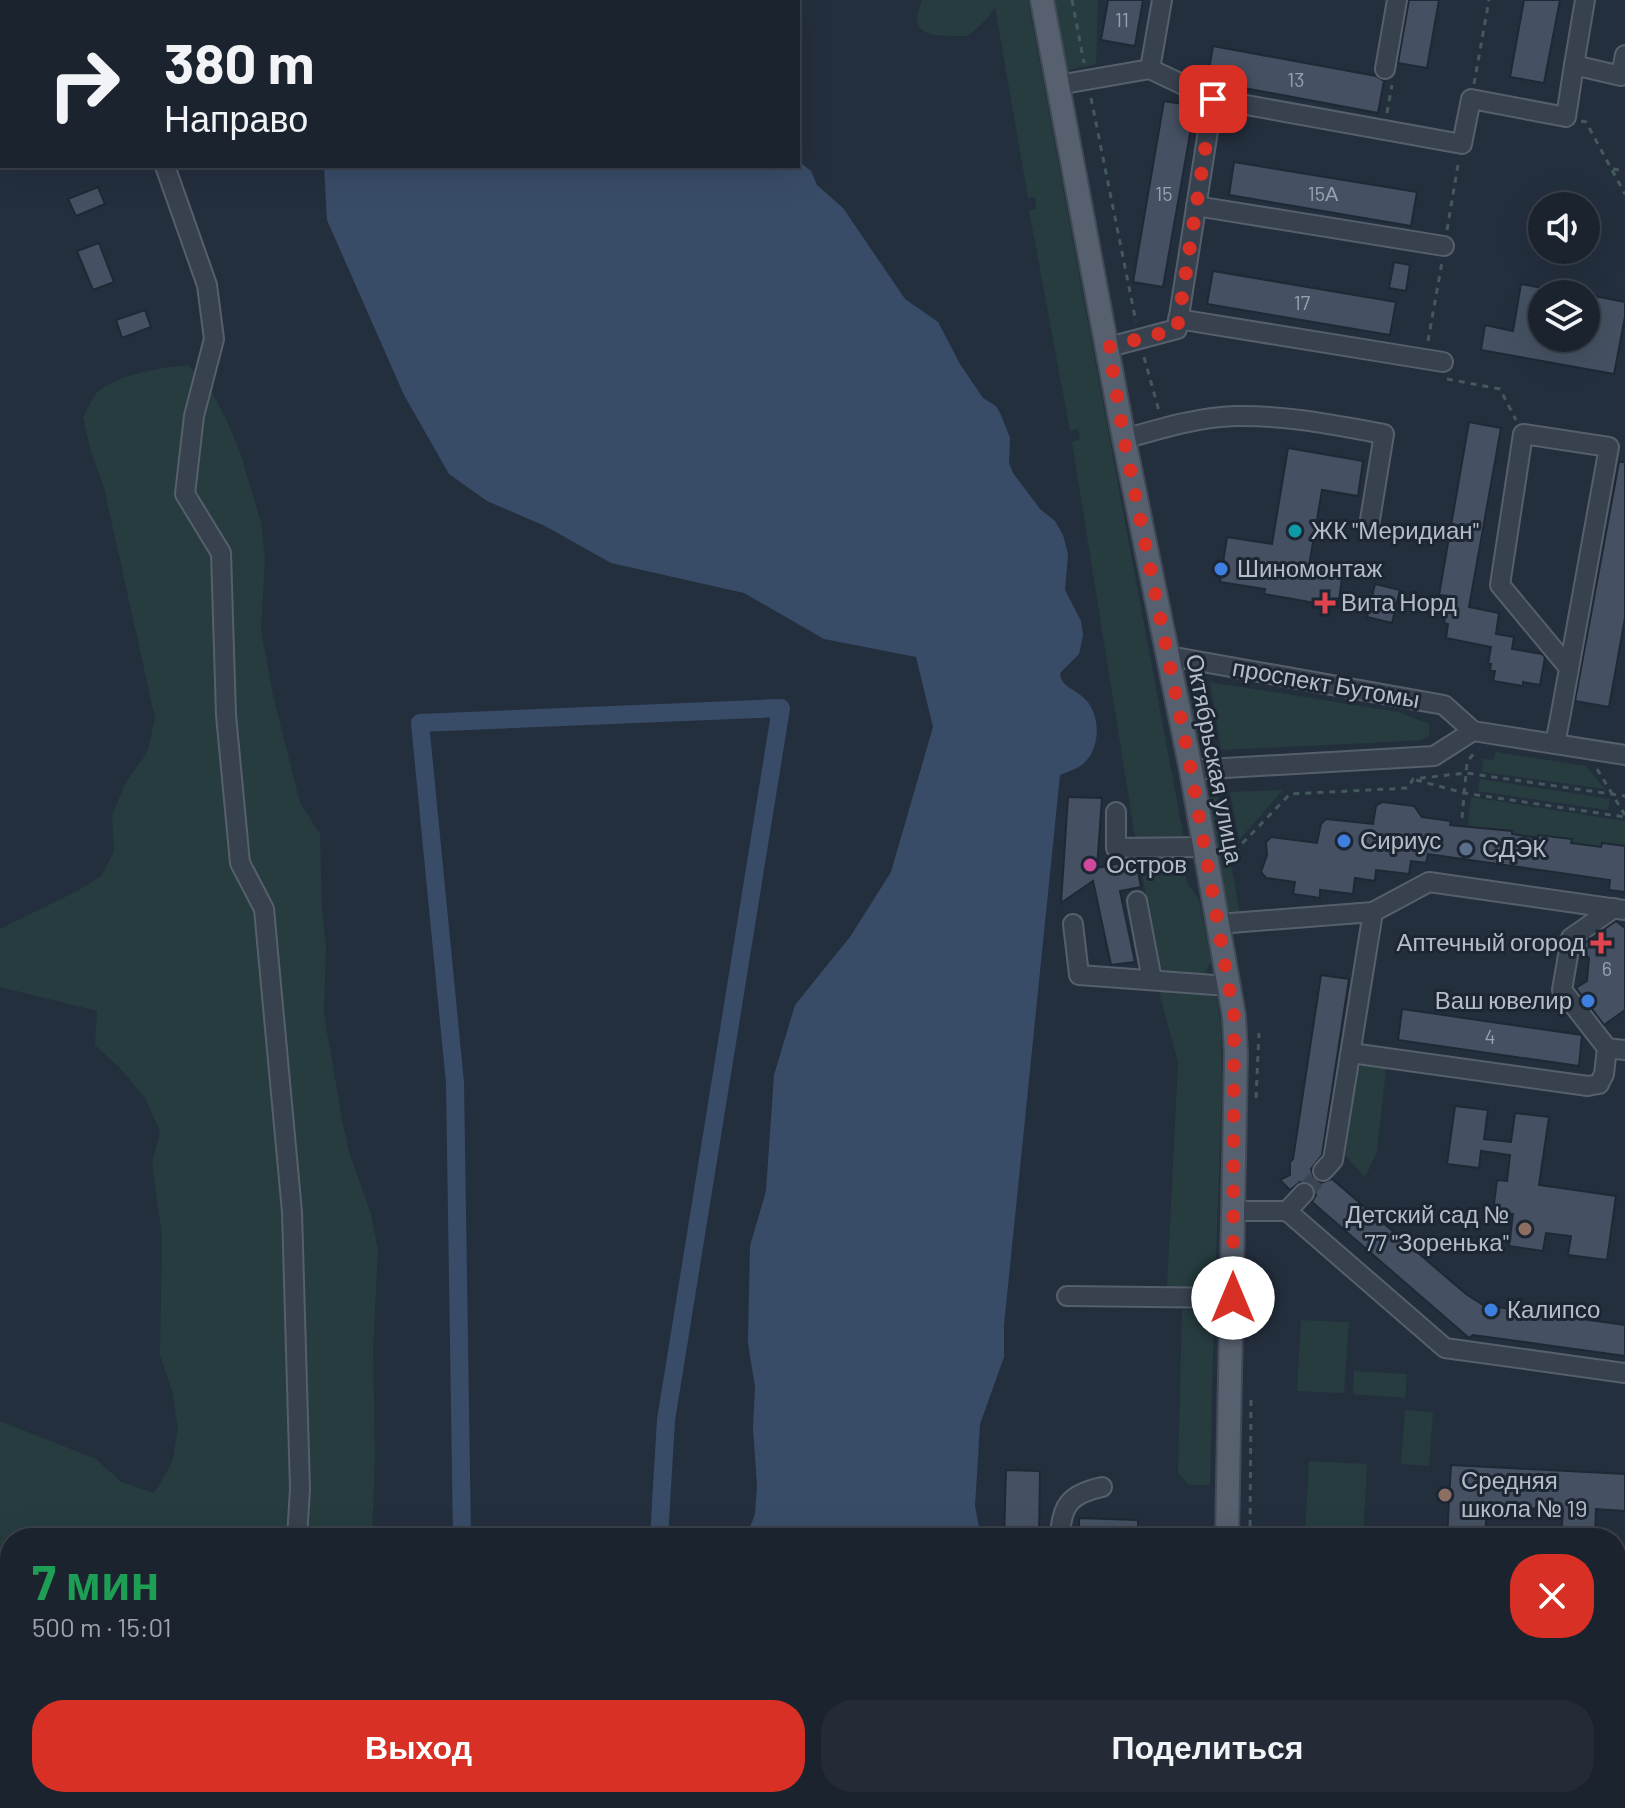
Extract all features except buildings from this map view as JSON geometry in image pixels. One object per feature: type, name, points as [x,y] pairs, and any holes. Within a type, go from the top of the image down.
[{"type":"main road","name":"Октябрьская улица","points":[[1042,0],[1124,439],[1191,770],[1234,1016],[1233,1298],[1227,1528]]},
{"type":"street","points":[[1150,69],[1162,0]]},
{"type":"street","points":[[1385,69],[1397,0]]},
{"type":"street","points":[[1058,85],[1150,69],[1213,99],[1462,144],[1471,99],[1566,117],[1585,0]]},
{"type":"street","points":[[1574,65],[1621,76],[1625,55]]},
{"type":"street","points":[[1109,347],[1177,329],[1213,99]]},
{"type":"street","points":[[166,168],[207,285],[214,339],[194,416],[185,494],[221,553],[226,715],[240,863],[264,909],[292,1212],[300,1489],[298,1528]]},
{"type":"street","points":[[1196,206],[1444,246]]},
{"type":"street","points":[[1178,319],[1443,362]]},
{"type":"street","points":[[1124,439],[1163,428],[1232,416],[1291,417],[1384,434],[1370,520]]},
{"type":"street","points":[[1555,744],[1569,668],[1609,447],[1523,434],[1500,585],[1569,668]]},
{"type":"street","name":"проспект Бутомы","points":[[1169,656],[1444,705],[1473,731]]},
{"type":"street","points":[[1191,770],[1434,756],[1473,731],[1625,755]]},
{"type":"street","points":[[1116,812],[1116,848],[1204,847]]},
{"type":"street","points":[[1218,924],[1373,912],[1429,882],[1620,909]]},
{"type":"street","points":[[1137,901],[1152,980]]},
{"type":"street","points":[[1351,1053],[1588,1086],[1599,1084],[1616,1049],[1562,990],[1571,938],[1620,909]]},
{"type":"street","points":[[1323,1171],[1333,1160],[1373,912]]},
{"type":"street","points":[[1073,924],[1079,975],[1228,986]]},
{"type":"street","points":[[1287,1211],[1304,1193]]},
{"type":"street","points":[[1232,1211],[1287,1211],[1445,1348],[1625,1373]]},
{"type":"street","points":[[1067,1296],[1233,1298]]},
{"type":"street","points":[[1060,1528],[1061,1514],[1081,1491],[1102,1487]]},
{"type":"path","points":[[1072,0],[1139,339],[1163,428]]},
{"type":"path","points":[[1471,99],[1489,0]]},
{"type":"path","points":[[1384,128],[1392,82],[1385,69]]},
{"type":"path","points":[[1566,117],[1586,122],[1625,194]]},
{"type":"path","points":[[1611,169],[1625,171]]},
{"type":"path","points":[[1443,362],[1448,381],[1500,389],[1523,434]]},
{"type":"path","points":[[1462,818],[1467,762],[1475,751]]},
{"type":"path","points":[[1593,763],[1625,816]]},
{"type":"path","points":[[1413,779],[1466,773],[1625,796]]},
{"type":"path","points":[[1413,779],[1464,793],[1625,816]]},
{"type":"path","points":[[1234,852],[1290,794],[1408,788],[1413,779]]},
{"type":"green space","points":[[922,0],[1028,0],[1184,839],[1135,837],[1072,442],[1080,439],[1078,429],[1070,431],[1029,210],[1036,209],[1035,197],[1028,198],[995,7],[968,36],[936,35],[921,29],[918,23]]},
{"type":"green space","points":[[1050,0],[1098,0],[1096,64],[1064,71]]},
{"type":"green space","points":[[188,365],[211,390],[240,452],[261,522],[265,559],[261,630],[273,695],[300,803],[320,834],[326,945],[324,1014],[349,1152],[371,1214],[378,1250],[373,1350],[372,1528],[0,1528],[0,1421],[96,1459],[121,1482],[154,1493],[172,1463],[178,1428],[172,1391],[160,1355],[162,1236],[152,1164],[160,1131],[145,1098],[121,1069],[95,1045],[97,1011],[0,987],[0,929],[101,876],[114,852],[112,815],[126,782],[147,753],[155,718],[104,488],[83,417],[95,395],[109,384],[142,372]]},
{"type":"green space","points":[[1200,682],[1210,750],[1196,735],[1188,711],[1188,695]]},
{"type":"green space","points":[[1210,682],[1398,712],[1429,724],[1429,736],[1408,741],[1221,750]]},
{"type":"green space","points":[[1496,752],[1586,766],[1605,789],[1482,772],[1483,759],[1493,760]]},
{"type":"green space","points":[[1480,779],[1610,799],[1608,810],[1478,791]]},
{"type":"green space","points":[[1216,787],[1240,913],[1228,914],[1207,801]]},
{"type":"green space","points":[[1283,790],[1239,840],[1230,792]]},
{"type":"green space","points":[[1471,797],[1625,821],[1625,846],[1602,843],[1601,847],[1571,843],[1571,839],[1539,835],[1538,838],[1512,834],[1511,831],[1468,827]]},
{"type":"green space","points":[[1170,853],[1183,861],[1187,883],[1199,900],[1211,961],[1205,974],[1199,977],[1161,973],[1138,854]]},
{"type":"green space","points":[[1166,989],[1208,992],[1217,998],[1222,1087],[1215,1287],[1167,1287],[1178,1062],[1159,992],[1166,992]]},
{"type":"green space","points":[[1387,1062],[1377,1151],[1365,1178],[1345,1155],[1358,1069],[1363,1063]]},
{"type":"green space","points":[[1182,1310],[1214,1311],[1210,1485],[1189,1485],[1178,1473]]},
{"type":"green space","points":[[1301,1320],[1349,1322],[1344,1393],[1297,1391]]},
{"type":"green space","points":[[1354,1371],[1407,1374],[1405,1398],[1353,1394]]},
{"type":"green space","points":[[1405,1410],[1433,1412],[1429,1466],[1401,1464]]},
{"type":"green space","points":[[1309,1461],[1367,1464],[1364,1528],[1306,1528]]},
{"type":"water","points":[[800,163],[811,171],[817,185],[843,208],[905,299],[938,322],[960,364],[983,398],[996,406],[1001,415],[1010,438],[1009,463],[1013,473],[1040,509],[1055,521],[1063,535],[1068,554],[1065,590],[1081,621],[1083,635],[1079,654],[1060,673],[1066,685],[1090,706],[1097,732],[1089,758],[1081,766],[1060,775],[1004,1325],[1004,1357],[980,1424],[975,1506],[979,1528],[750,1528],[755,1514],[757,1486],[753,1428],[755,1387],[748,1343],[750,1246],[766,1191],[774,1075],[795,1005],[850,937],[891,872],[933,727],[916,657],[824,639],[744,593],[611,563],[545,526],[487,501],[449,474],[404,395],[327,220],[324,168],[800,168]]},
{"type":"waterway","points":[[462,1528],[455,1083],[420,723],[781,708],[666,1420],[660,1528]]},
{"type":"tunnel","points":[[1304,1193],[1323,1171]]},
{"type":"place","name":"ЖК \"Меридиан\"","points":[[1295,531]]},
{"type":"place","name":"Шиномонтаж","points":[[1221,569]]},
{"type":"place","name":"Вита Норд","points":[[1325,603]]},
{"type":"place","name":"Сириус","points":[[1344,841]]},
{"type":"place","name":"СДЭК","points":[[1466,849]]},
{"type":"place","name":"Остров","points":[[1090,865]]},
{"type":"place","name":"Аптечный огород","points":[[1601,943]]},
{"type":"place","name":"Ваш ювелир","points":[[1588,1001]]},
{"type":"place","name":"Детский сад № 77 \"Зоренька\"","points":[[1525,1229]]},
{"type":"place","name":"Калипсо","points":[[1491,1310]]},
{"type":"place","name":"Средняя школа № 19","points":[[1445,1495]]},
{"type":"route","points":[[1213,99],[1177,329],[1109,347],[1124,439],[1191,770],[1234,1016],[1233,1298]]}]
